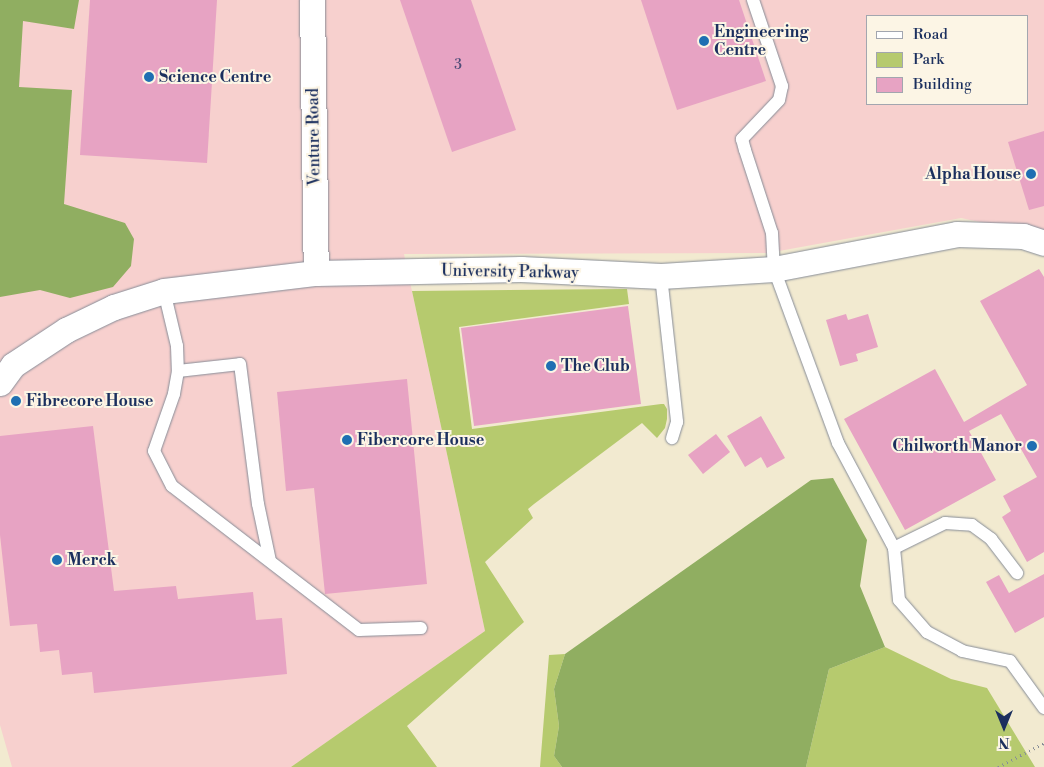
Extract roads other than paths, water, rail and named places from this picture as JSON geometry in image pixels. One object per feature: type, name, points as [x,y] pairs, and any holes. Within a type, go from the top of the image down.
[{"type":"street","name":"Venture Road","points":[[312,0],[316,273]]},
{"type":"street","name":"University Parkway","points":[[0,383],[13,365],[66,330],[114,307],[164,291],[316,273],[521,269],[661,276],[774,269],[957,234],[1023,236],[1044,243]]},
{"type":"lane","points":[[753,0],[782,86],[779,100],[774,108],[742,139],[772,233],[774,269],[838,443],[894,548],[899,600],[927,632],[962,651],[1010,661],[1044,708]]},
{"type":"lane","points":[[661,276],[677,422],[672,438]]},
{"type":"lane","points":[[164,291],[177,346],[178,370],[174,394],[154,451],[172,486],[359,630],[421,628]]},
{"type":"lane","points":[[178,370],[240,364],[258,504],[270,561]]},
{"type":"lane","points":[[894,548],[945,523],[972,525],[991,539],[1017,573]]},
{"type":"place","name":"Engineering Centre","points":[[704,41]]},
{"type":"place","name":"Science Centre","points":[[149,77]]},
{"type":"place","name":"Alpha House","points":[[1031,174]]},
{"type":"place","name":"The Club","points":[[551,366]]},
{"type":"place","name":"Fibrecore House","points":[[16,401]]},
{"type":"place","name":"Fibercore House","points":[[347,440]]},
{"type":"place","name":"Chilworth Manor","points":[[1032,446]]},
{"type":"place","name":"Merck","points":[[57,560]]}]
